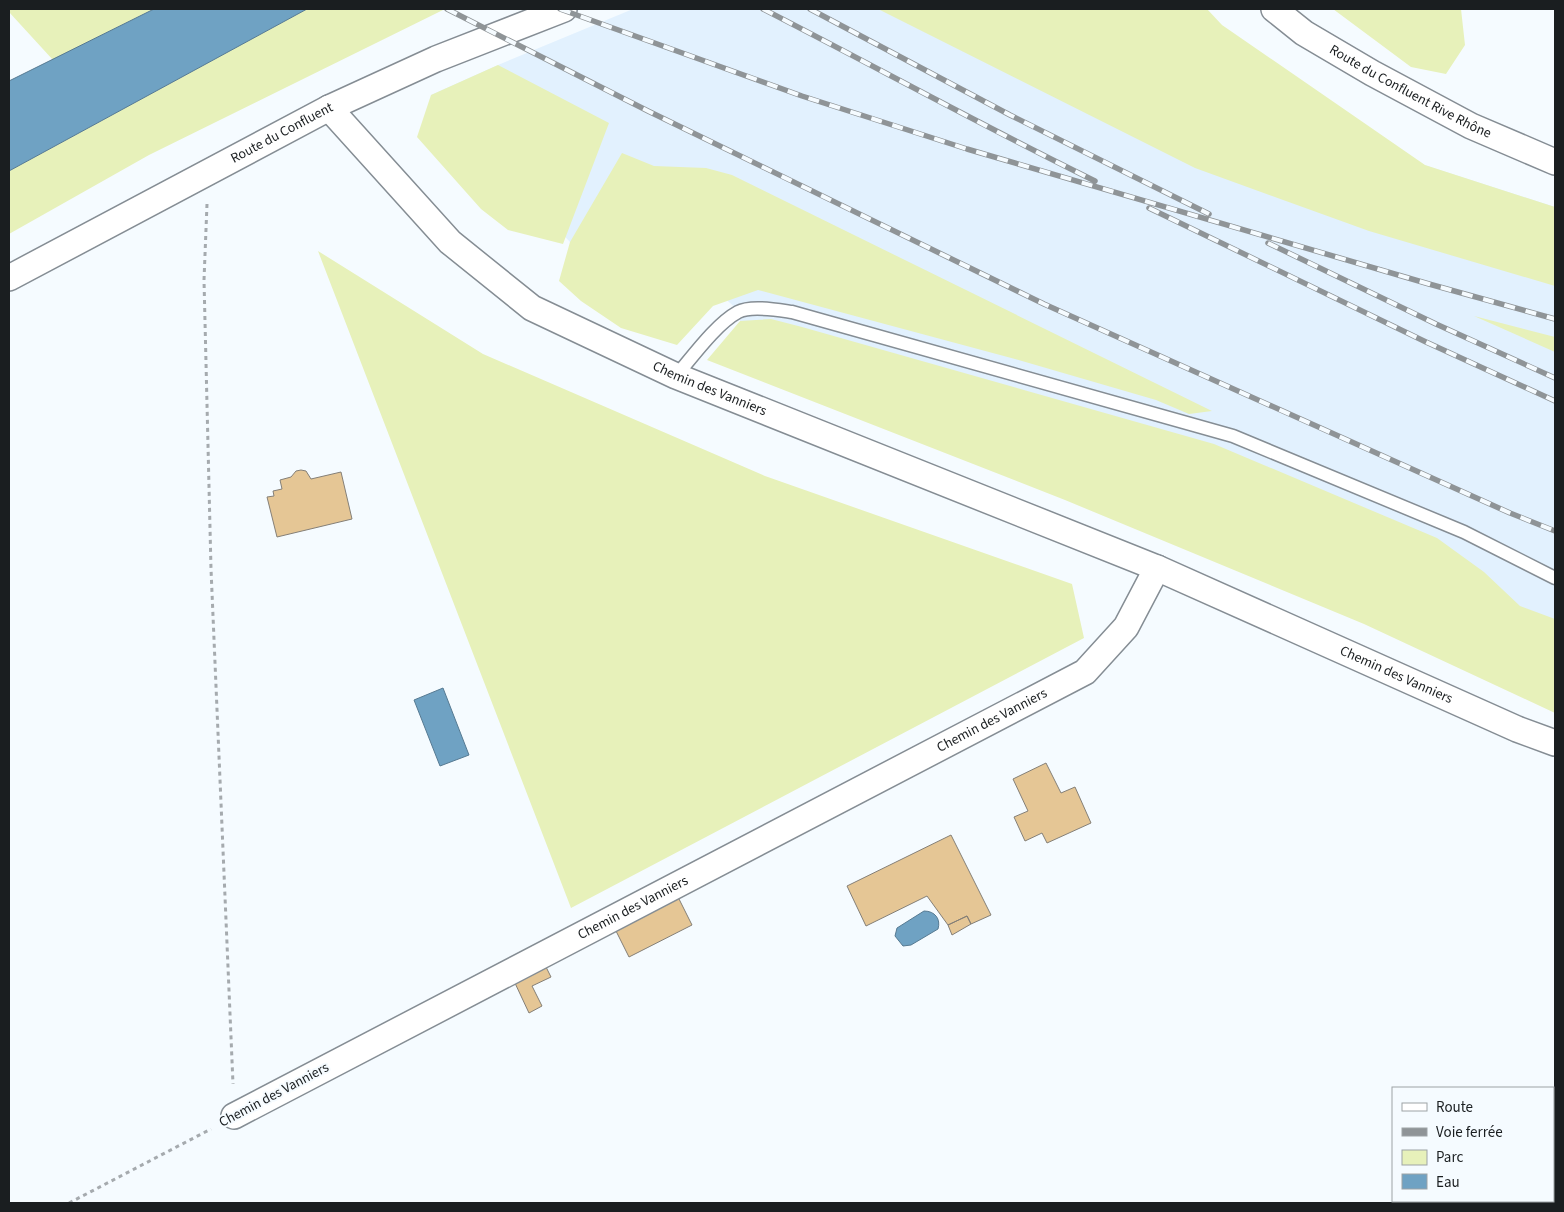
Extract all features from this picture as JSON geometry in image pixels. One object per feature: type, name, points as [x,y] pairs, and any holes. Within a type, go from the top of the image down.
[{"type":"street","name":"Route du Confluent","points":[[9,278],[329,108],[436,59],[564,9]]},
{"type":"street","name":"Route du Confluent Rive Rhône","points":[[1274,9],[1304,33],[1372,73],[1471,126],[1555,162]]},
{"type":"street","name":"Chemin des Vanniers","points":[[329,108],[450,242],[532,308],[676,376],[1157,568],[1517,729],[1555,743]]},
{"type":"street","name":"Chemin des Vanniers","points":[[234,1116],[1085,672],[1126,627],[1157,568]]},
{"type":"lane","points":[[676,376],[715,331],[739,312],[766,308],[792,312],[1233,436],[1464,532],[1555,578]]},
{"type":"path","points":[[208,171],[204,280],[211,570],[234,1116]]},
{"type":"path","name":"Chemin des Vanniers","points":[[69,1203],[234,1116]]},
{"type":"shaded area","points":[[633,9],[940,9],[1555,207],[1555,674],[762,337],[740,321],[739,311],[682,260],[570,242],[431,95]]},
{"type":"green space","points":[[9,9],[154,9],[53,60],[9,12]]},
{"type":"green space","points":[[307,9],[445,9],[149,155],[9,234],[9,171]]},
{"type":"green space","points":[[878,9],[1207,9],[1222,25],[1425,165],[1555,207],[1555,286],[1369,231],[1195,168]]},
{"type":"green space","points":[[1333,9],[1461,9],[1465,45],[1446,74],[1411,67]]},
{"type":"green space","points":[[498,65],[609,123],[563,244],[508,230],[481,209],[417,137],[431,95]]},
{"type":"green space","points":[[622,153],[654,166],[706,168],[732,175],[1212,411],[1189,414],[1156,400],[1015,359],[758,290],[713,306],[677,345],[621,328],[581,301],[559,281],[570,242]]},
{"type":"green space","points":[[318,251],[483,354],[765,476],[1072,584],[1084,638],[571,908]]},
{"type":"green space","points":[[1474,316],[1555,337],[1555,352]]},
{"type":"green space","points":[[771,319],[1214,444],[1437,538],[1484,572],[1520,606],[1555,619],[1555,713],[1364,624],[1065,500],[707,360],[740,321]]},
{"type":"water","points":[[154,9],[307,9],[9,171],[9,81]]},
{"type":"water","points":[[443,688],[469,755],[440,766],[414,700]]},
{"type":"water","points":[[924,911],[931,912],[936,916],[939,922],[938,929],[911,945],[903,946],[895,936],[897,928]]},
{"type":"building","points":[[296,471],[306,471],[311,479],[341,472],[352,519],[277,537],[267,497],[274,496],[273,491],[282,489],[280,480],[291,477]]},
{"type":"building","points":[[1046,763],[1061,793],[1075,787],[1091,823],[1047,843],[1042,833],[1025,841],[1014,817],[1028,811],[1013,779]]},
{"type":"building","points":[[951,835],[991,915],[971,924],[967,916],[948,925],[927,896],[866,926],[847,886]]},
{"type":"building","points":[[678,897],[692,925],[629,957],[615,929]]},
{"type":"building","points":[[967,916],[971,924],[952,935],[948,925]]},
{"type":"building","points":[[545,965],[551,977],[532,986],[542,1006],[529,1013],[514,981]]},
{"type":"railway","points":[[447,9],[648,111],[1044,304],[1510,513],[1555,531]]},
{"type":"railway","points":[[560,9],[802,96],[967,149],[1555,319]]},
{"type":"railway","points":[[763,9],[1095,181]]},
{"type":"railway","points":[[810,9],[1010,115],[1209,214]]},
{"type":"railway","points":[[1149,208],[1426,342],[1555,401]]},
{"type":"railway","points":[[1268,243],[1436,324],[1555,378]]}]
